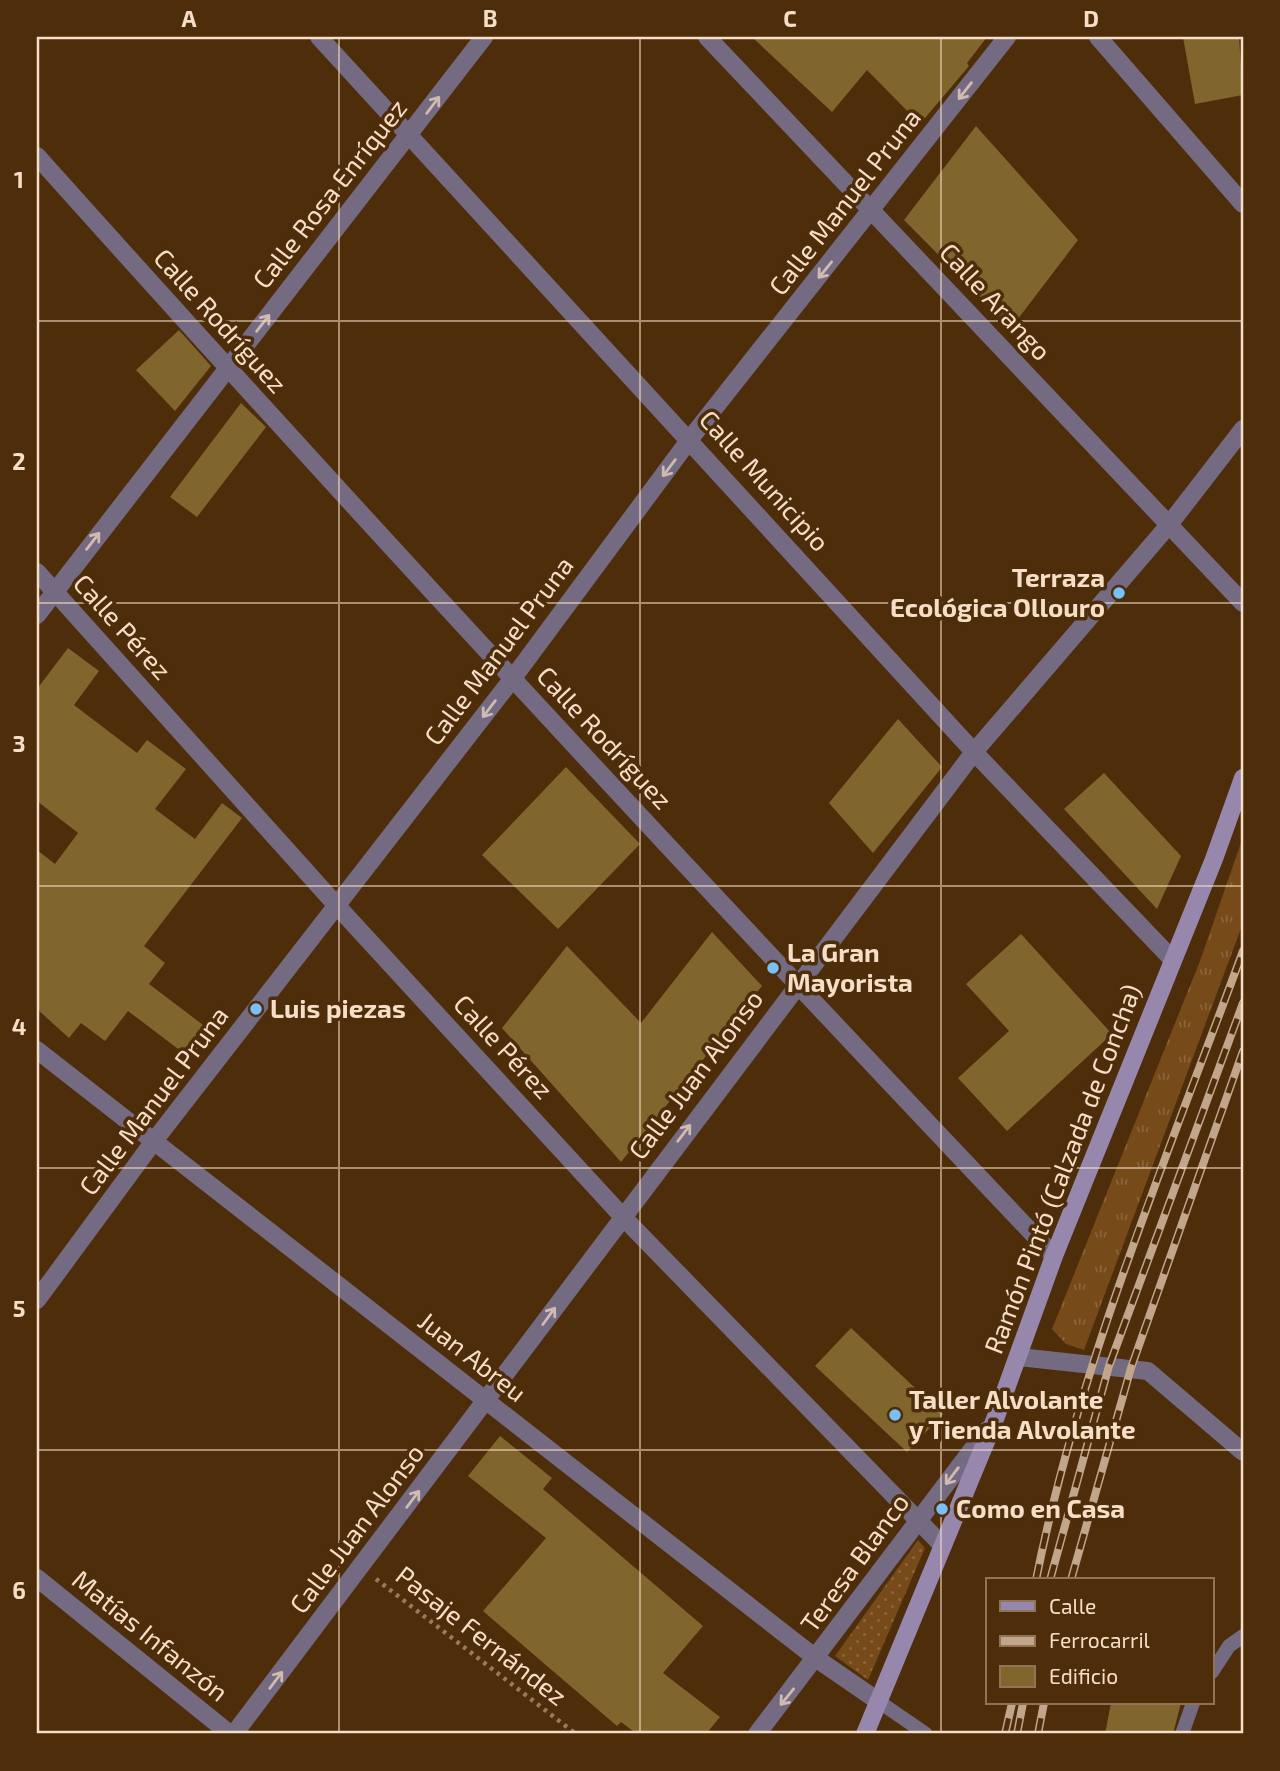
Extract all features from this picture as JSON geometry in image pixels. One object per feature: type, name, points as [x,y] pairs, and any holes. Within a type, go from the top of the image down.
[{"type":"main road","name":"Ramón Pintó (Calzada de Concha)","points":[[865,1734],[994,1422],[1054,1255],[1214,859],[1243,778]]},
{"type":"street","name":"Calle Municipio","points":[[319,37],[974,752],[1172,959]]},
{"type":"street","name":"Calle Rosa Enríquez","points":[[37,615],[484,37]]},
{"type":"street","name":"Calle Arango","points":[[707,37],[1243,603]]},
{"type":"street","name":"Calle Manuel Pruna","points":[[37,1300],[153,1141],[338,907],[513,678],[690,439],[873,211],[1007,37]]},
{"type":"street","points":[[1098,37],[1243,204]]},
{"type":"street","name":"Calle Rodríguez","points":[[37,156],[227,368],[796,985],[1054,1255]]},
{"type":"street","name":"Calle Juan Alonso","points":[[232,1734],[362,1567],[622,1216],[974,752],[1168,526],[1243,429]]},
{"type":"street","name":"Calle Pérez","points":[[37,572],[338,907],[622,1216],[917,1523],[943,1546]]},
{"type":"street","name":"Juan Abreu","points":[[37,1050],[817,1659],[878,1701]]},
{"type":"street","points":[[1019,1357],[1148,1371],[1243,1452]]},
{"type":"street","name":"Teresa Blanco","points":[[757,1734],[817,1659],[994,1422]]},
{"type":"street","name":"Matías Infanzón","points":[[37,1578],[232,1734]]},
{"type":"lane","points":[[1214,1669],[1229,1646],[1243,1636]]},
{"type":"lane","points":[[878,1701],[926,1734]]},
{"type":"lane","points":[[1182,1734],[1193,1704]]},
{"type":"path","name":"Pasaje Fernández","points":[[362,1567],[576,1734]]},
{"type":"green space","points":[[1243,837],[1243,923],[1084,1350],[1066,1344],[1052,1329],[1200,961]]},
{"type":"green space","points":[[918,1540],[925,1548],[868,1680],[835,1656]]},
{"type":"building","points":[[752,37],[987,37],[967,63],[969,66],[920,124],[867,70],[832,112]]},
{"type":"building","points":[[1183,37],[1239,37],[1243,95],[1195,104]]},
{"type":"building","points":[[976,126],[1078,240],[1011,328],[904,220]]},
{"type":"building","points":[[179,330],[211,366],[175,411],[136,370]]},
{"type":"building","points":[[241,403],[266,427],[197,517],[170,497]]},
{"type":"building","points":[[68,648],[99,671],[74,705],[137,753],[147,740],[186,769],[155,809],[195,839],[222,803],[242,818],[144,946],[165,963],[149,984],[211,1031],[190,1058],[128,1011],[105,1041],[81,1023],[69,1038],[37,1009],[37,850],[55,864],[78,833],[37,801],[37,689]]},
{"type":"building","points":[[898,719],[942,767],[873,853],[829,803]]},
{"type":"building","points":[[566,767],[640,844],[558,929],[482,855]]},
{"type":"building","points":[[1104,773],[1181,856],[1157,909],[1064,809]]},
{"type":"building","points":[[712,932],[762,986],[621,1162],[502,1028],[567,946],[641,1023]]},
{"type":"building","points":[[1021,934],[1112,1034],[1007,1131],[958,1078],[1009,1031],[966,984]]},
{"type":"building","points":[[851,1328],[943,1414],[907,1452],[815,1366]]},
{"type":"building","points":[[500,1436],[552,1478],[543,1489],[703,1626],[663,1673],[720,1717],[706,1734],[637,1734],[621,1722],[617,1726],[483,1611],[546,1538],[468,1476]]},
{"type":"building","points":[[1111,1704],[1181,1704],[1173,1734],[1105,1734]]},
{"type":"railway","points":[[1036,1578],[1054,1499],[1100,1341],[1155,1184],[1243,951]]},
{"type":"railway","points":[[1051,1578],[1109,1366],[1243,1003]]},
{"type":"railway","points":[[1072,1578],[1131,1368],[1243,1051]]},
{"type":"railway","points":[[1005,1734],[1012,1704]]},
{"type":"railway","points":[[1017,1734],[1023,1704]]},
{"type":"railway","points":[[1038,1734],[1044,1704]]},
{"type":"place","name":"Terraza Ecológica Ollouro","points":[[1119,593]]},
{"type":"place","name":"La Gran Mayorista","points":[[773,968]]},
{"type":"place","name":"Luis piezas","points":[[256,1009]]},
{"type":"place","name":"Taller Alvolante y Tienda Alvolante","points":[[895,1415]]},
{"type":"place","name":"Como en Casa","points":[[942,1509]]}]
